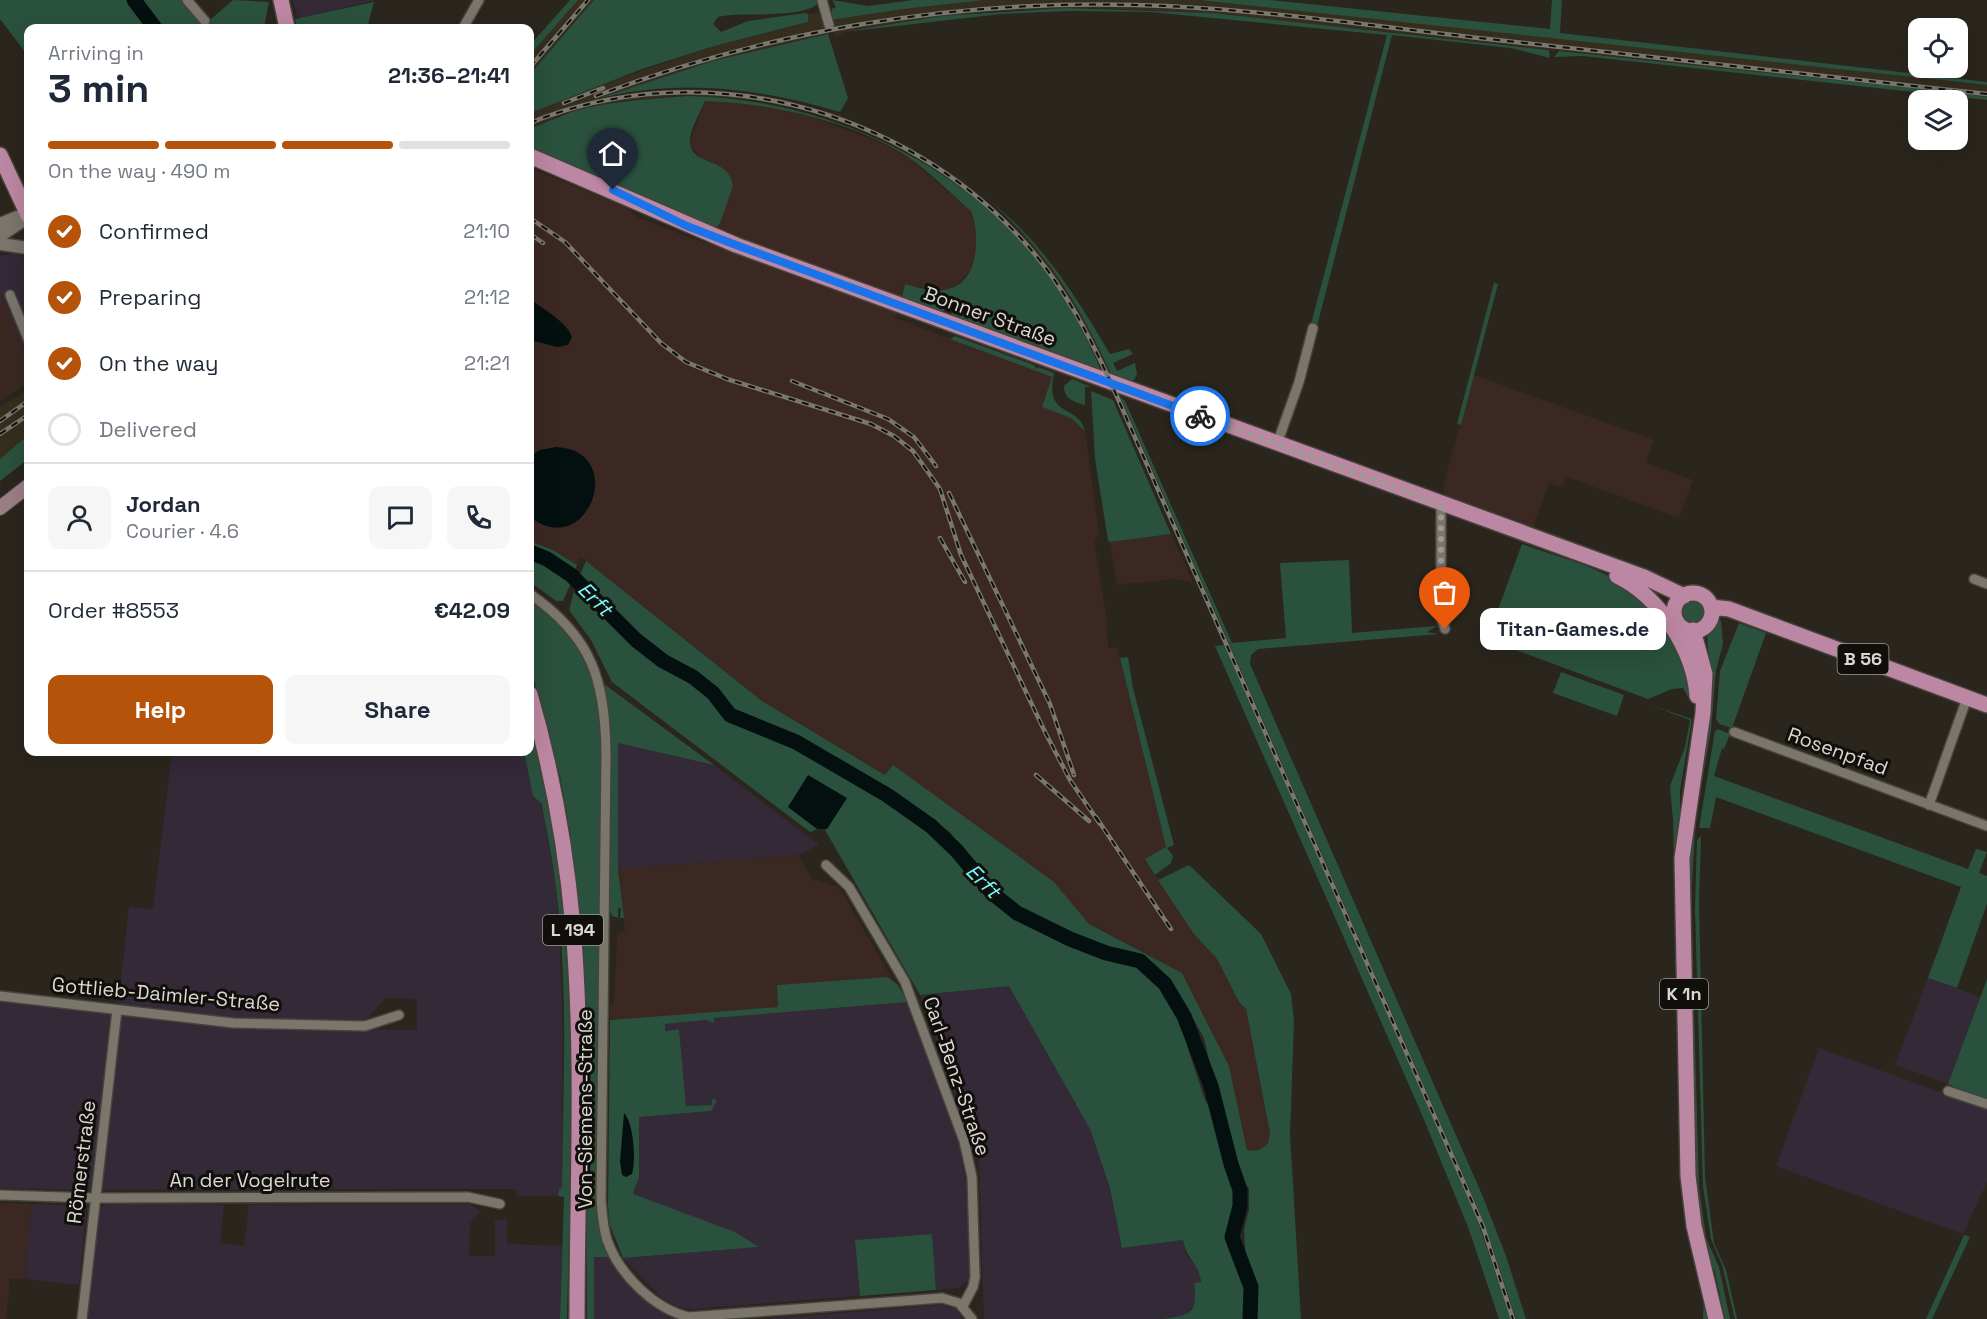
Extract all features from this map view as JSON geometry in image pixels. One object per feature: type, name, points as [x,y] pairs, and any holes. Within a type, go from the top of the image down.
[{"type":"main road","points":[[281,0],[286,24]]},
{"type":"main road","points":[[0,155],[24,207]]},
{"type":"main road","name":"Bonner Straße","points":[[534,158],[717,238],[1581,555]]},
{"type":"main road","points":[[13,183],[24,187]]},
{"type":"main road","points":[[0,508],[24,489]]},
{"type":"main road","points":[[1581,555],[1652,580],[1680,601]]},
{"type":"main road","name":"K 1n","points":[[1581,555],[1591,564],[1629,582],[1648,598],[1674,633],[1693,671],[1697,700],[1683,788],[1688,806]]},
{"type":"main road","points":[[1699,594],[1707,599],[1705,620],[1679,623],[1675,614],[1680,601],[1699,594]]},
{"type":"main road","name":"B 56","points":[[1705,620],[1738,614],[1987,705]]},
{"type":"main road","name":"K 1n","points":[[1705,620],[1703,714],[1688,806],[1681,888],[1688,1176],[1700,1254],[1716,1319]]},
{"type":"main road","name":"L 194","points":[[534,711],[554,795],[573,929],[577,1018],[577,1319]]},
{"type":"main road","name":"K 1n","points":[[1700,1254],[1710,1265],[1723,1319]]},
{"type":"street","points":[[187,0],[205,21]]},
{"type":"street","points":[[465,24],[479,0]]},
{"type":"street","points":[[822,0],[829,25]]},
{"type":"street","points":[[0,224],[24,216]]},
{"type":"street","points":[[0,236],[24,219]]},
{"type":"street","points":[[0,244],[24,247]]},
{"type":"street","points":[[10,295],[24,329]]},
{"type":"street","points":[[1277,444],[1299,382],[1313,328]]},
{"type":"street","points":[[1441,504],[1441,616],[1445,629]]},
{"type":"street","points":[[1974,579],[1987,584]]},
{"type":"street","name":"Von-Siemens-Straße","points":[[534,597],[553,612],[577,637],[592,661],[602,694],[606,753],[601,1199],[604,1230],[613,1253],[627,1273],[651,1297],[670,1311],[690,1317],[942,1298],[963,1305]]},
{"type":"street","points":[[1929,805],[1967,698]]},
{"type":"street","name":"Rosenpfad","points":[[1734,732],[1987,826]]},
{"type":"street","name":"Carl-Benz-Straße","points":[[826,865],[849,887],[908,989],[966,1148],[972,1184],[975,1277],[974,1287],[963,1305]]},
{"type":"street","name":"Gottlieb-Daimler-Straße","points":[[0,996],[233,1023],[365,1026],[399,1015]]},
{"type":"street","name":"Römerstraße","points":[[82,1319],[117,1010]]},
{"type":"street","points":[[1948,1091],[1987,1104]]},
{"type":"street","name":"An der Vogelrute","points":[[0,1195],[95,1198],[468,1197],[500,1204]]},
{"type":"street","points":[[963,1305],[972,1319]]},
{"type":"shaded area","points":[[293,0],[375,0],[298,19]]},
{"type":"shaded area","points":[[578,0],[594,0],[534,69],[534,50]]},
{"type":"shaded area","points":[[985,0],[1199,0],[1987,85],[1987,97],[1968,95],[1968,90],[1922,90],[1212,13],[1091,8],[995,11],[844,32],[836,37],[831,20]]},
{"type":"shaded area","points":[[819,13],[828,34],[713,61],[598,99],[656,90],[701,89],[748,93],[790,101],[840,115],[908,146],[964,182],[1038,249],[1070,293],[1105,356],[1110,375],[1103,372],[1090,343],[1062,294],[1012,231],[954,181],[895,145],[852,126],[807,111],[756,100],[682,95],[611,103],[558,116],[534,127],[534,111],[571,95],[711,47],[803,24],[808,22],[806,14]]},
{"type":"shaded area","points":[[705,101],[739,102],[809,116],[880,142],[908,157],[971,211],[977,238],[976,253],[971,269],[959,283],[949,289],[935,290],[905,284],[895,318],[1053,377],[1042,407],[1071,418],[1085,431],[1099,534],[1094,540],[1106,614],[1108,648],[1117,647],[1166,848],[1145,860],[1194,934],[1217,959],[1239,1002],[1246,1009],[1270,1133],[1268,1143],[1260,1150],[1247,1151],[1229,1066],[1182,973],[1089,924],[1054,882],[886,775],[762,701],[580,557],[577,565],[553,550],[534,543],[534,170],[621,205],[641,219],[710,245],[733,186],[711,161],[702,159],[691,146],[691,138]]},
{"type":"shaded area","points":[[14,253],[24,257],[24,350],[0,291],[0,256]]},
{"type":"shaded area","points":[[0,291],[24,350],[24,386],[0,401]]},
{"type":"shaded area","points":[[534,302],[554,316],[569,331],[572,337],[568,345],[557,347],[534,341]]},
{"type":"shaded area","points":[[1474,375],[1654,440],[1646,463],[1693,480],[1679,518],[1567,477],[1562,487],[1549,483],[1533,528],[1447,497],[1443,489]]},
{"type":"shaded area","points":[[24,392],[24,438],[0,459],[0,407]]},
{"type":"shaded area","points":[[1113,393],[1120,396],[1128,413],[1424,1086],[1487,1231],[1516,1319],[1511,1319],[1482,1231],[1462,1183]]},
{"type":"shaded area","points":[[556,447],[578,453],[591,466],[595,482],[592,500],[583,515],[569,525],[551,527],[534,519],[534,454]]},
{"type":"shaded area","points":[[1171,534],[1194,585],[1188,581],[1173,579],[1117,585],[1110,542]]},
{"type":"shaded area","points":[[618,743],[714,765],[819,845],[798,855],[618,869]]},
{"type":"shaded area","points":[[172,756],[525,756],[533,796],[542,804],[555,882],[559,923],[563,1032],[562,1189],[559,1189],[558,1196],[517,1196],[516,1189],[88,1190],[0,1188],[0,1001],[229,1028],[417,1030],[417,999],[386,998],[365,1021],[251,1019],[118,1006],[129,907],[153,909]]},
{"type":"shaded area","points":[[808,775],[847,798],[827,829],[817,829],[788,807]]},
{"type":"shaded area","points":[[798,855],[812,879],[839,887],[893,980],[887,977],[777,985],[778,1007],[610,1020],[610,1005],[614,1004],[618,933],[625,932],[619,869]]},
{"type":"shaded area","points":[[1928,978],[1980,997],[1948,1084],[1895,1065]]},
{"type":"shaded area","points":[[1009,985],[1090,1129],[1110,1188],[1122,1248],[1183,1240],[1185,1253],[1200,1271],[1201,1282],[1194,1283],[1196,1301],[1186,1316],[1163,1319],[984,1319],[979,1160],[920,995]]},
{"type":"shaded area","points":[[908,1002],[958,1138],[967,1188],[970,1273],[967,1282],[958,1288],[936,1290],[932,1234],[855,1240],[860,1296],[692,1309],[679,1307],[662,1298],[623,1258],[759,1247],[735,1232],[633,1195],[639,1177],[639,1117],[711,1111],[712,1105],[686,1106],[679,1029],[665,1031],[664,1024],[706,1020],[714,1022],[713,1018]]},
{"type":"shaded area","points":[[1819,1048],[1987,1109],[1987,1182],[1963,1234],[1776,1166]]},
{"type":"shaded area","points":[[624,1113],[630,1125],[634,1151],[632,1174],[626,1177],[622,1175],[620,1162]]},
{"type":"shaded area","points":[[108,1202],[224,1205],[220,1243],[244,1246],[249,1205],[470,1204],[481,1212],[470,1223],[469,1256],[495,1256],[495,1220],[507,1219],[507,1244],[562,1246],[560,1319],[88,1319],[99,1210]]},
{"type":"shaded area","points":[[0,1203],[32,1204],[24,1279],[10,1279],[6,1319],[0,1319]]},
{"type":"shaded area","points":[[32,1204],[81,1206],[86,1212],[79,1285],[24,1279]]},
{"type":"shaded area","points":[[594,1257],[610,1257],[628,1281],[658,1308],[681,1319],[594,1319]]},
{"type":"shaded area","points":[[940,1305],[956,1309],[962,1319],[765,1319]]},
{"type":"green space","points":[[0,0],[182,0],[203,24],[24,24],[24,51],[0,19]]},
{"type":"green space","points":[[233,0],[269,2],[265,24],[205,24]]},
{"type":"green space","points":[[570,0],[578,0],[534,50],[534,40]]},
{"type":"green space","points":[[594,0],[818,0],[819,2],[812,8],[801,11],[718,17],[713,24],[721,32],[748,21],[805,13],[808,14],[808,22],[711,47],[642,69],[534,111],[534,69]]},
{"type":"green space","points":[[832,0],[868,6],[913,0],[985,0],[831,20],[832,9],[836,7]]},
{"type":"green space","points":[[1199,0],[1270,0],[1550,29],[1552,0],[1562,0],[1560,33],[1908,73],[1908,76]]},
{"type":"green space","points":[[374,2],[368,24],[296,24],[295,19]]},
{"type":"green space","points":[[1065,8],[1212,13],[1549,50],[1550,58],[1511,48],[1392,35],[1316,330],[1310,328],[1387,35],[1150,12],[1070,11],[1001,14],[844,32],[941,16]]},
{"type":"green space","points":[[828,34],[848,98],[840,112],[780,97],[720,89],[659,89],[597,99],[713,61]]},
{"type":"green space","points":[[1559,51],[1931,90],[1908,91],[1583,56],[1554,57]]},
{"type":"green space","points":[[1922,78],[1952,78],[1987,82],[1987,85]]},
{"type":"green space","points":[[1968,94],[1987,97],[1987,100],[1968,98]]},
{"type":"green space","points":[[688,96],[739,100],[790,109],[859,132],[783,110],[705,101],[692,131],[690,141],[692,149],[696,155],[725,170],[733,186],[720,223],[716,228],[534,150],[534,127],[570,113],[617,103]]},
{"type":"green space","points":[[866,135],[888,144],[934,169],[976,199],[1015,234],[1056,285],[1071,309],[1102,372],[951,316],[956,300],[948,298],[943,312],[902,297],[905,284],[924,289],[943,290],[955,287],[964,280],[974,259],[976,247],[971,211],[908,157]]},
{"type":"green space","points":[[991,202],[1027,235],[1058,272],[1110,354],[1129,349],[1133,354],[1113,363],[1117,371],[1135,363],[1137,374],[1134,380],[1129,381],[1112,376],[1088,327],[1062,283],[1030,242]]},
{"type":"green space","points":[[1494,283],[1498,284],[1461,425],[1457,424]]},
{"type":"green space","points":[[955,336],[1034,365],[1037,369],[1038,367],[1054,373],[1052,388],[1054,398],[1063,409],[1081,422],[1085,431],[1071,418],[1042,407],[1052,377],[950,339]]},
{"type":"green space","points":[[1072,379],[1091,387],[1085,387],[1085,405],[1068,397],[1064,390],[1064,386]]},
{"type":"green space","points":[[1091,391],[1113,400],[1171,534],[1110,542],[1108,540],[1095,459]]},
{"type":"green space","points":[[1120,396],[1125,401],[1232,643],[1286,638],[1280,563],[1349,560],[1352,633],[1437,626],[1427,632],[1439,634],[1258,649],[1251,655],[1250,664],[1483,1197],[1506,1256],[1526,1319],[1516,1319],[1476,1204]]},
{"type":"green space","points":[[24,438],[24,462],[0,481],[0,459]]},
{"type":"green space","points":[[534,543],[553,550],[577,565],[574,574],[555,561],[534,552]]},
{"type":"green space","points":[[1522,544],[1603,573],[1644,602],[1668,632],[1678,649],[1690,685],[1692,704],[1683,688],[1672,689],[1648,699],[1492,641],[1496,615]]},
{"type":"green space","points":[[534,557],[556,567],[572,580],[563,601],[556,601],[534,585]]},
{"type":"green space","points":[[586,561],[762,701],[885,775],[893,765],[1054,882],[1089,924],[1182,973],[1229,1066],[1247,1150],[1254,1151],[1268,1143],[1270,1133],[1246,1009],[1239,1002],[1217,959],[1194,934],[1158,880],[1189,865],[1261,934],[1291,994],[1294,1021],[1290,1134],[1301,1319],[1254,1319],[1254,1290],[1246,1266],[1244,1230],[1249,1209],[1249,1189],[1233,1166],[1204,1038],[1184,1003],[1165,978],[1136,955],[1106,949],[1087,938],[1061,932],[1019,911],[998,895],[978,873],[950,832],[895,796],[820,755],[797,739],[729,708],[710,684],[650,647],[579,577]]},
{"type":"green space","points":[[576,584],[594,608],[607,617],[639,648],[659,664],[691,681],[725,715],[739,724],[795,747],[933,829],[976,882],[1013,914],[1067,942],[1140,965],[1159,983],[1183,1020],[1188,1049],[1205,1100],[1212,1112],[1224,1160],[1238,1195],[1226,1240],[1237,1258],[1247,1290],[1244,1319],[1163,1319],[1186,1314],[1193,1307],[1194,1283],[1201,1282],[1198,1271],[1183,1240],[1122,1248],[1110,1188],[1090,1129],[1009,986],[920,995],[825,830],[847,798],[789,807],[818,829],[810,832],[612,682],[591,640],[569,610]]},
{"type":"green space","points":[[1693,597],[1699,598],[1707,606],[1707,618],[1699,626],[1693,627],[1687,626],[1679,618],[1678,612],[1679,606],[1687,598]]},
{"type":"green space","points":[[534,602],[560,625],[580,653],[594,685],[601,724],[596,1180],[600,1229],[610,1257],[594,1257],[594,1319],[587,1319],[586,1038],[583,936],[561,780],[534,680]]},
{"type":"green space","points":[[1721,620],[1723,644],[1716,670],[1711,730],[1696,816],[1691,900],[1699,1187],[1706,1238],[1719,1267],[1730,1319],[1725,1319],[1715,1272],[1704,1249],[1694,1192],[1687,857],[1710,675],[1707,634],[1711,625]]},
{"type":"green space","points":[[1739,623],[1766,633],[1732,728],[1719,724],[1716,719],[1720,671]]},
{"type":"green space","points":[[1224,645],[1475,1213],[1511,1319],[1499,1319],[1468,1227],[1420,1110],[1215,646]]},
{"type":"green space","points":[[1128,657],[1133,688],[1174,845],[1167,848],[1173,856],[1171,863],[1155,875],[1145,859],[1166,847],[1120,658]]},
{"type":"green space","points":[[1561,672],[1624,695],[1617,716],[1553,693]]},
{"type":"green space","points":[[604,684],[714,765],[618,743],[618,869],[624,918],[620,918],[621,908],[618,908],[618,918],[612,916],[609,909],[611,741]]},
{"type":"green space","points":[[1653,706],[1692,719],[1680,791],[1681,1104],[1710,1315],[1708,1319],[1703,1319],[1704,1298],[1687,1231],[1681,1178],[1673,820],[1670,786],[1685,747],[1690,720]]},
{"type":"green space","points":[[1718,729],[1730,734],[1724,749],[1722,748],[1714,776],[1968,869],[1976,849],[1987,852],[1979,873],[1987,876],[1987,904],[1957,988],[1928,978],[1961,887],[1716,797],[1710,828],[1699,828],[1715,731]]},
{"type":"green space","points":[[534,740],[558,870],[570,1018],[567,1319],[560,1319],[564,1197],[558,1196],[559,1189],[562,1188],[564,996],[562,957],[554,871],[542,804],[533,796],[525,756],[534,756]]},
{"type":"green space","points":[[1701,836],[1699,902],[1705,1177],[1714,1243],[1726,1270],[1737,1319],[1735,1319],[1722,1265],[1711,1239],[1703,1186],[1695,908],[1697,840]]},
{"type":"green space","points":[[887,977],[897,984],[908,1002],[714,1018],[714,1023],[706,1020],[665,1024],[665,1031],[679,1029],[686,1106],[712,1105],[712,1099],[717,1100],[711,1111],[639,1117],[639,1177],[633,1194],[735,1232],[759,1247],[623,1258],[610,1225],[608,1207],[610,1020],[778,1007],[777,985]]},
{"type":"green space","points":[[1987,979],[1987,1099],[1948,1084]]},
{"type":"green space","points":[[932,1234],[936,1290],[860,1296],[855,1240]]},
{"type":"green space","points":[[1964,1235],[1970,1237],[1932,1319],[1926,1319]]},
{"type":"waterway","name":"Erft","points":[[134,0],[152,24]]},
{"type":"waterway","name":"Erft","points":[[534,554],[547,559],[571,575],[636,640],[663,661],[693,677],[713,693],[730,715],[796,742],[887,795],[931,826],[957,851],[992,893],[1017,913],[1070,939],[1106,953],[1140,961],[1165,984],[1184,1016],[1211,1086],[1240,1190],[1240,1206],[1232,1237],[1251,1287],[1250,1319]]},
{"type":"railway","points":[[534,62],[588,0]]},
{"type":"railway","points":[[596,96],[661,73],[727,54],[794,37],[861,24],[930,14],[1067,5],[1136,5],[1268,14],[1987,94]]},
{"type":"railway","points":[[564,103],[603,88]]},
{"type":"railway","points":[[534,122],[595,102],[662,93],[730,94],[796,106],[861,127],[921,157],[977,197],[1026,244],[1052,276],[1074,310],[1111,383],[1483,1227],[1513,1319]]},
{"type":"railway","points":[[534,221],[565,242],[661,343],[686,362],[727,379],[871,424],[894,436],[913,451],[940,489],[961,555],[1045,732],[1070,780],[1100,824]]},
{"type":"railway","points":[[534,237],[543,243]]},
{"type":"railway","points":[[792,381],[888,419],[914,437],[936,466]]},
{"type":"railway","points":[[0,421],[24,404]]},
{"type":"railway","points":[[0,434],[24,418]]},
{"type":"railway","points":[[949,493],[1050,704],[1074,775]]},
{"type":"railway","points":[[940,538],[965,582]]},
{"type":"railway","points":[[1036,775],[1089,821]]},
{"type":"railway","points":[[1096,817],[1171,929]]},
{"type":"way so far","points":[[1200,416],[1441,504],[1441,616],[1445,629]]},
{"type":"place","name":"Titan-Games.de","points":[[1445,629]]},
{"type":"route","points":[[613,190],[687,226],[736,245],[1200,416]]}]
